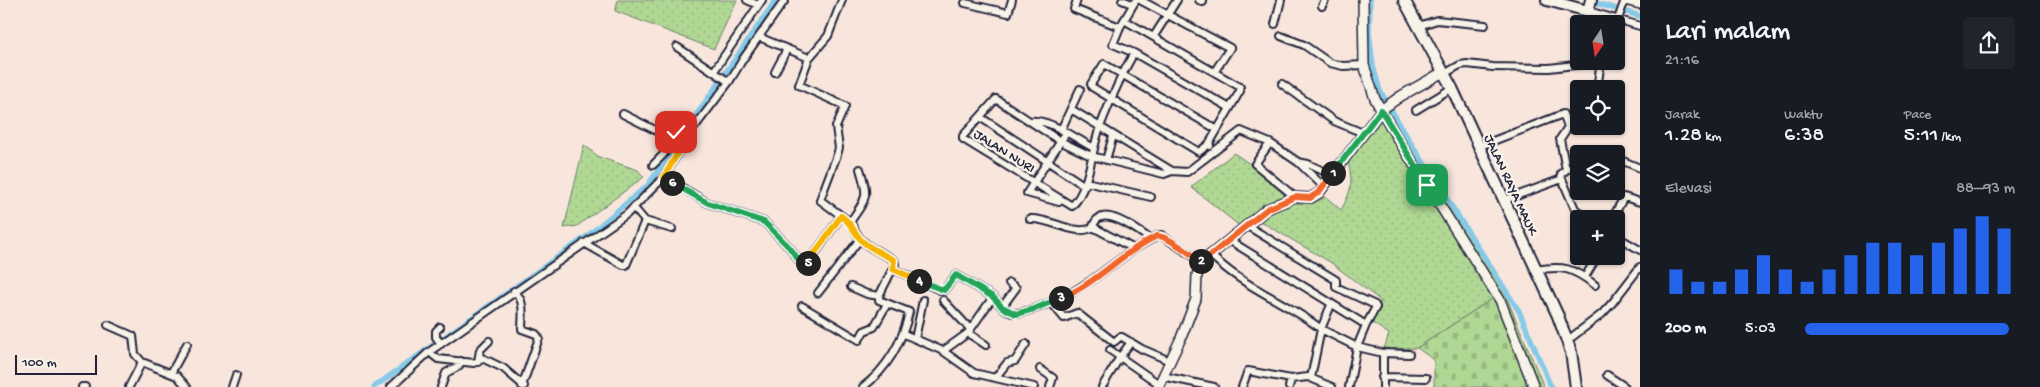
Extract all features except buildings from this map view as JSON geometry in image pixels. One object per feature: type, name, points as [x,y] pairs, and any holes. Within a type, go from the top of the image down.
[{"type":"main road","name":"JALAN RAYA MAUK","points":[[1404,0],[1452,88],[1480,146],[1568,340],[1576,387]]},
{"type":"main road","points":[[1547,0],[1589,6]]},
{"type":"street","points":[[715,72],[760,2],[747,0]]},
{"type":"street","points":[[390,387],[430,352],[439,341],[634,208],[664,177],[683,135],[727,81],[785,0]]},
{"type":"street","points":[[842,0],[828,36],[810,58],[799,85],[845,106],[836,127],[839,148],[837,156],[820,200],[850,222],[860,240],[894,260],[893,269],[879,296],[879,300],[909,312],[904,334],[887,362],[873,379],[862,387]]},
{"type":"street","points":[[965,3],[1008,13],[1012,0]]},
{"type":"street","points":[[1077,0],[1074,9],[1120,27]]},
{"type":"street","points":[[1122,0],[1134,2],[1113,44],[1134,53],[1230,108]]},
{"type":"street","points":[[1154,36],[1177,0]]},
{"type":"street","points":[[1275,24],[1281,0]]},
{"type":"street","points":[[1363,0],[1364,65],[1368,84],[1500,300],[1534,387]]},
{"type":"street","points":[[1143,1],[1230,48],[1215,71]]},
{"type":"street","points":[[1619,15],[1624,3],[1640,4]]},
{"type":"street","points":[[1589,6],[1607,15]]},
{"type":"street","points":[[1124,20],[1240,87],[1240,91],[1216,129],[1209,144],[1199,152]]},
{"type":"street","points":[[1419,26],[1437,20],[1485,25]]},
{"type":"street","points":[[1625,22],[1640,26]]},
{"type":"street","points":[[1281,36],[1304,45],[1330,63],[1343,66],[1364,65]]},
{"type":"street","points":[[759,38],[810,58]]},
{"type":"street","points":[[677,47],[727,81]]},
{"type":"street","points":[[775,72],[787,49]]},
{"type":"street","points":[[1085,184],[1100,127],[1121,76],[1134,53]]},
{"type":"street","points":[[1206,157],[1092,87],[1091,84],[1104,64],[1121,76],[1216,129]]},
{"type":"street","points":[[1160,382],[1196,299],[1197,275],[1202,262],[1267,209],[1295,197],[1310,198],[1324,187],[1383,109],[1398,98],[1460,65],[1549,68],[1570,66]]},
{"type":"street","points":[[1282,84],[1334,121],[1363,133]]},
{"type":"street","points":[[1416,110],[1452,88]]},
{"type":"street","points":[[1034,183],[1060,141],[1080,89]]},
{"type":"street","points":[[1151,197],[1085,184],[980,117],[995,100],[1060,141],[1091,156],[1164,174],[1172,171],[1187,172],[1241,131],[1270,144],[1298,162],[1324,187]]},
{"type":"street","points":[[1071,109],[1172,171]]},
{"type":"street","points":[[623,114],[673,139]]},
{"type":"street","points":[[1480,146],[1563,114],[1568,127],[1560,139],[1566,170]]},
{"type":"street","name":"JALAN NURI","points":[[980,117],[963,138],[1034,183],[1047,195]]},
{"type":"street","points":[[1031,121],[1040,122],[1094,148]]},
{"type":"street","points":[[653,165],[663,155],[673,139],[683,135]]},
{"type":"street","points":[[1106,160],[1113,136]]},
{"type":"street","points":[[1209,144],[1214,151]]},
{"type":"street","points":[[1270,144],[1255,164],[1295,197]]},
{"type":"street","points":[[1298,162],[1308,164],[1332,175]]},
{"type":"street","points":[[1625,162],[1640,168]]},
{"type":"street","points":[[1570,168],[1561,174],[1576,210]]},
{"type":"street","points":[[850,222],[863,204],[867,191],[860,169]]},
{"type":"street","points":[[664,177],[708,203],[764,222],[790,248],[803,266],[807,265],[841,216]]},
{"type":"street","points":[[1505,200],[1562,179]]},
{"type":"street","name":"JALAN NURI","points":[[1034,183],[1028,192],[1047,195],[1071,205],[1085,184]]},
{"type":"street","points":[[1617,210],[1624,197],[1640,202]]},
{"type":"street","points":[[634,208],[645,220],[672,229]]},
{"type":"street","points":[[1030,219],[1040,218],[1081,231],[1093,226],[1099,217],[1109,216],[1134,228],[1150,239]]},
{"type":"street","points":[[584,242],[626,265],[645,220]]},
{"type":"street","points":[[1246,225],[1336,280],[1336,287],[1375,305],[1376,307],[1357,347],[1349,387]]},
{"type":"street","points":[[1093,226],[1134,249]]},
{"type":"street","points":[[893,269],[940,290],[944,290],[956,275],[993,297],[1002,307],[1016,314],[1065,297],[1134,249],[1150,239],[1161,235],[1202,262]]},
{"type":"street","points":[[818,293],[860,240]]},
{"type":"street","points":[[1229,240],[1366,325]]},
{"type":"street","points":[[1625,241],[1640,250]]},
{"type":"street","points":[[1210,254],[1224,268],[1321,329],[1357,347],[1383,354],[1409,354]]},
{"type":"street","points":[[1585,277],[1592,265]]},
{"type":"street","points":[[1536,270],[1560,267],[1585,277],[1595,285]]},
{"type":"street","points":[[1568,340],[1608,308],[1640,267]]},
{"type":"street","points":[[1002,307],[1020,282]]},
{"type":"street","points":[[1008,283],[1016,288]]},
{"type":"street","points":[[851,287],[879,296]]},
{"type":"street","points":[[430,352],[438,359],[478,362],[482,358],[503,368],[524,386],[539,338],[536,334],[522,329],[523,303],[519,295],[514,291]]},
{"type":"street","points":[[943,351],[969,331],[993,297]]},
{"type":"street","points":[[915,339],[923,300]]},
{"type":"street","points":[[942,300],[969,331],[986,345]]},
{"type":"street","points":[[1051,302],[1064,318],[1076,314],[1114,342],[1121,336],[1142,349],[1170,361]]},
{"type":"street","points":[[802,306],[859,340],[864,331],[874,327],[887,304]]},
{"type":"street","points":[[1310,378],[1321,329],[1331,305]]},
{"type":"street","points":[[108,325],[132,336],[135,354],[142,362],[177,376],[187,387]]},
{"type":"street","points":[[439,341],[436,331],[440,327]]},
{"type":"street","points":[[904,334],[943,351],[974,373],[1030,387]]},
{"type":"street","points":[[478,362],[480,350],[489,340]]},
{"type":"street","points":[[1102,387],[1131,342]]},
{"type":"street","points":[[171,373],[187,344]]},
{"type":"street","points":[[996,377],[1007,363],[1016,361],[1026,344]]},
{"type":"street","points":[[1110,350],[1160,382],[1214,387]]},
{"type":"street","points":[[1383,354],[1383,387]]},
{"type":"street","points":[[441,387],[446,373],[459,366],[462,361]]},
{"type":"street","points":[[129,387],[142,362]]},
{"type":"street","points":[[1040,369],[1053,378],[1050,387]]},
{"type":"street","points":[[1242,387],[1248,371],[1291,380],[1310,378],[1331,387]]},
{"type":"street","points":[[232,387],[236,375]]},
{"type":"street","points":[[1607,375],[1625,387]]},
{"type":"street","points":[[1382,377],[1426,378]]},
{"type":"street","points":[[1289,387],[1291,380]]},
{"type":"green space","points":[[618,0],[737,0],[714,49],[615,11]]},
{"type":"green space","points":[[1389,111],[1504,291],[1417,348],[1384,349],[1389,334],[1371,322],[1381,301],[1330,262],[1253,217],[1242,228],[1191,187],[1234,153],[1286,189],[1312,204],[1326,197],[1341,210],[1350,186],[1351,175],[1348,161]]},
{"type":"green space","points":[[584,145],[599,157],[638,170],[644,177],[577,226],[564,228]]},
{"type":"green space","points":[[1504,291],[1544,387],[1428,387],[1434,386],[1434,360],[1417,348]]},
{"type":"waterway","points":[[374,387],[586,237],[648,185],[776,0]]},
{"type":"waterway","points":[[1370,0],[1369,32],[1373,66],[1380,91],[1409,140],[1519,311],[1551,387]]},
{"type":"waterway","points":[[1589,1],[1640,16]]},
{"type":"route","points":[[676,132],[687,137],[664,177],[708,203],[764,222],[790,248],[803,266],[807,265],[841,216],[850,222],[860,240],[894,260],[893,269],[940,290],[944,290],[956,275],[993,297],[1002,307],[1016,314],[1065,297],[1134,249],[1157,236],[1161,235],[1202,262],[1267,209],[1295,197],[1310,198],[1319,192],[1381,110],[1427,185]]}]
